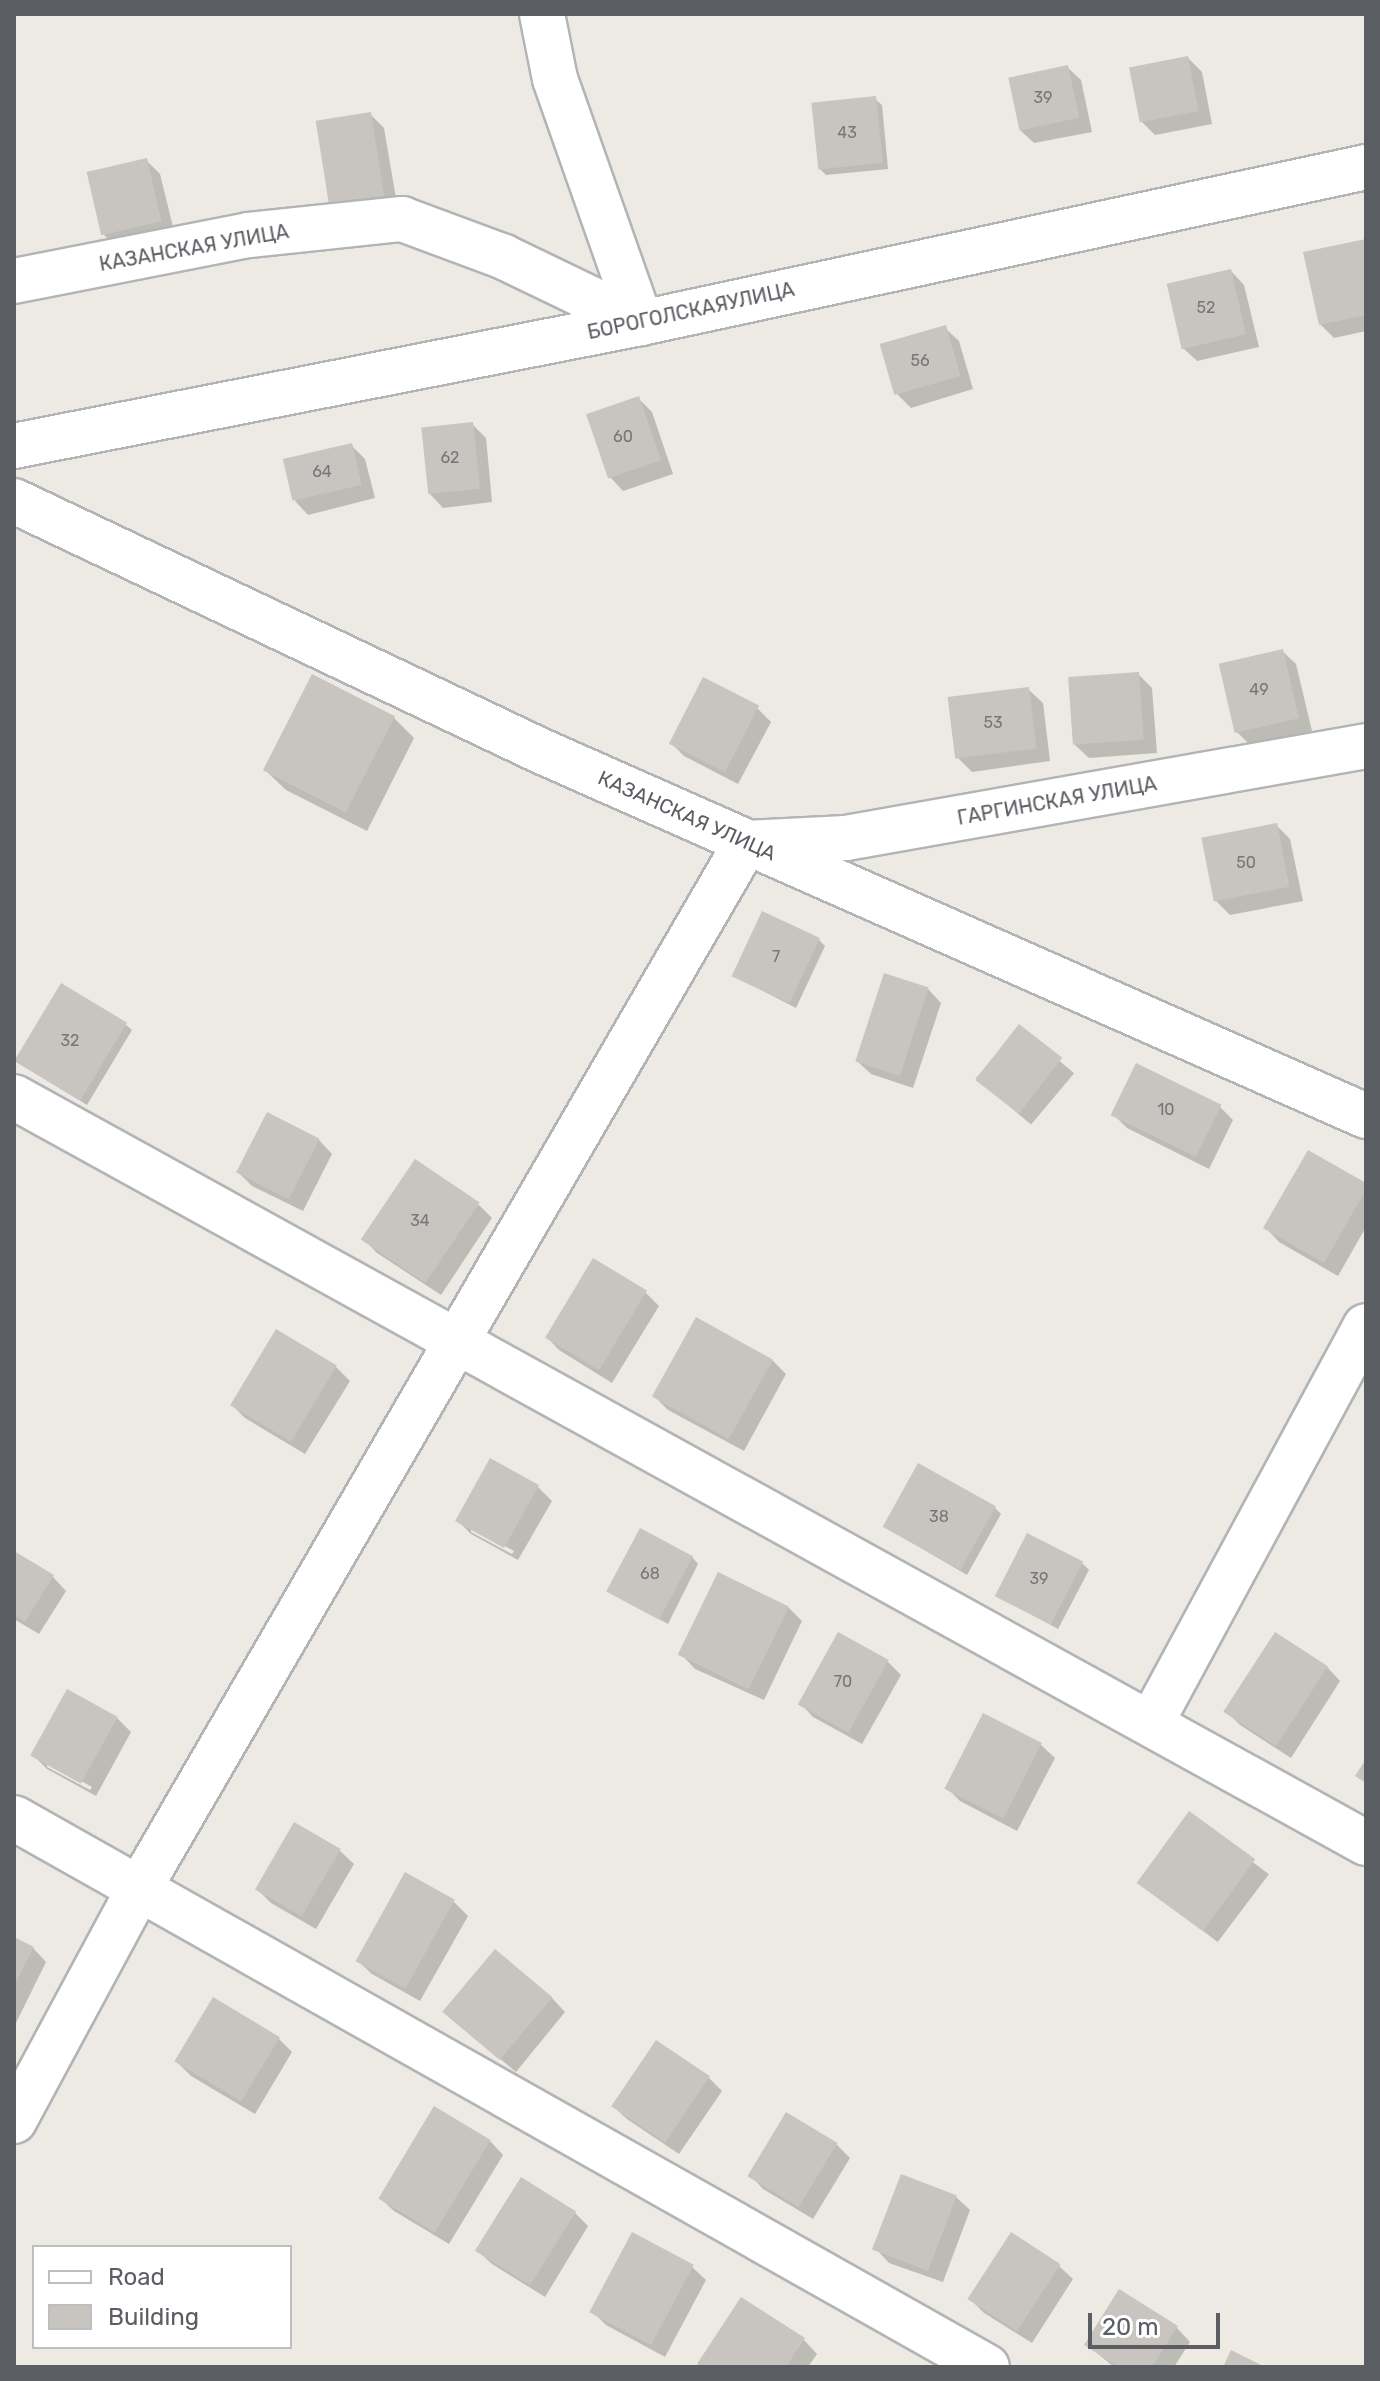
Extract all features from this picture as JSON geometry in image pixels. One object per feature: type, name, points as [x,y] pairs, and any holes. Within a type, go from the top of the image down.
[{"type":"street","points":[[542,14],[555,79],[641,323]]},
{"type":"street","name":"БОРОГОЛСКАЯУЛИЦА","points":[[14,446],[641,323],[1366,167]]},
{"type":"street","name":"КАЗАНСКАЯ УЛИЦА","points":[[14,281],[249,235],[402,219],[504,257],[641,323]]},
{"type":"street","name":"КАЗАНСКАЯ УЛИЦА","points":[[14,501],[527,744],[1366,1116]]},
{"type":"street","name":"ГАРГИНСКАЯ УЛИЦА","points":[[746,843],[846,838],[1366,746]]},
{"type":"street","points":[[14,2121],[140,1887],[746,843]]},
{"type":"street","points":[[14,1097],[458,1338],[1366,1843]]},
{"type":"street","points":[[1151,1723],[1366,1326]]},
{"type":"street","points":[[14,1818],[987,2367]]},
{"type":"building","points":[[1188,56],[1199,111],[1140,122],[1129,67]]},
{"type":"building","points":[[1068,65],[1079,118],[1020,131],[1008,78]]},
{"type":"building","points":[[876,96],[883,163],[818,169],[811,103]]},
{"type":"building","points":[[371,112],[384,197],[329,206],[316,121]]},
{"type":"building","points":[[147,158],[162,221],[101,235],[87,172]]},
{"type":"building","points":[[1366,239],[1366,315],[1319,325],[1303,252]]},
{"type":"building","points":[[1231,269],[1246,334],[1182,349],[1167,284]]},
{"type":"building","points":[[946,325],[961,376],[894,395],[880,344]]},
{"type":"building","points":[[639,396],[661,460],[608,479],[586,414]]},
{"type":"building","points":[[473,422],[480,489],[428,494],[421,427]]},
{"type":"building","points":[[352,443],[362,485],[292,501],[283,459]]},
{"type":"building","points":[[1283,649],[1299,718],[1235,733],[1219,664]]},
{"type":"building","points":[[1139,672],[1144,740],[1073,745],[1068,677]]},
{"type":"building","points":[[312,674],[395,716],[346,812],[263,770]]},
{"type":"building","points":[[703,677],[759,706],[725,772],[669,744]]},
{"type":"building","points":[[1029,687],[1037,749],[955,759],[948,697]]},
{"type":"building","points":[[1277,823],[1289,887],[1214,901],[1201,838]]},
{"type":"building","points":[[762,911],[820,938],[790,1003],[732,976]]},
{"type":"building","points":[[884,973],[929,988],[900,1076],[855,1061]]},
{"type":"building","points":[[61,983],[127,1023],[80,1101],[14,1061]]},
{"type":"building","points":[[1019,1024],[1062,1058],[1019,1114],[975,1080]]},
{"type":"building","points":[[1136,1063],[1221,1105],[1196,1157],[1111,1115]]},
{"type":"building","points":[[267,1112],[320,1139],[289,1199],[236,1173]]},
{"type":"building","points":[[1308,1150],[1366,1183],[1366,1190],[1324,1263],[1263,1228]]},
{"type":"building","points":[[415,1159],[480,1203],[425,1283],[361,1239]]},
{"type":"building","points":[[593,1258],[647,1290],[599,1370],[545,1338]]},
{"type":"building","points":[[696,1317],[773,1360],[729,1439],[652,1397]]},
{"type":"building","points":[[276,1329],[337,1366],[291,1442],[230,1405]]},
{"type":"building","points":[[490,1458],[539,1485],[504,1548],[455,1521]]},
{"type":"building","points":[[918,1463],[996,1506],[960,1570],[883,1527]]},
{"type":"building","points":[[640,1528],[693,1556],[659,1620],[606,1592]]},
{"type":"building","points":[[1027,1533],[1083,1562],[1051,1625],[995,1596]]},
{"type":"building","points":[[14,1551],[54,1575],[25,1622],[14,1615]]},
{"type":"building","points":[[718,1572],[789,1607],[749,1689],[678,1655]]},
{"type":"building","points":[[838,1632],[889,1660],[848,1733],[798,1705]]},
{"type":"building","points":[[1275,1632],[1328,1666],[1276,1746],[1223,1712]]},
{"type":"building","points":[[67,1689],[118,1717],[81,1784],[30,1755]]},
{"type":"building","points":[[983,1713],[1042,1743],[1003,1819],[944,1789]]},
{"type":"building","points":[[1366,1759],[1366,1783],[1355,1776]]},
{"type":"building","points":[[1189,1811],[1255,1859],[1203,1931],[1137,1883]]},
{"type":"building","points":[[294,1822],[341,1849],[302,1917],[255,1890]]},
{"type":"building","points":[[405,1872],[455,1900],[405,1989],[356,1961]]},
{"type":"building","points":[[14,1937],[34,1947],[14,1986]]},
{"type":"building","points":[[495,1949],[552,1997],[500,2060],[442,2012]]},
{"type":"building","points":[[213,1997],[280,2037],[241,2101],[174,2061]]},
{"type":"building","points":[[656,2040],[710,2076],[665,2143],[611,2106]]},
{"type":"building","points":[[434,2106],[491,2140],[435,2233],[378,2199]]},
{"type":"building","points":[[786,2112],[837,2143],[799,2207],[747,2176]]},
{"type":"building","points":[[901,2174],[957,2196],[928,2271],[872,2250]]},
{"type":"building","points":[[521,2177],[576,2211],[530,2285],[475,2251]]},
{"type":"building","points":[[632,2232],[694,2265],[651,2345],[589,2312]]},
{"type":"building","points":[[1011,2232],[1060,2264],[1017,2331],[967,2299]]},
{"type":"building","points":[[1119,2289],[1178,2326],[1152,2367],[1118,2367],[1084,2345]]},
{"type":"building","points":[[741,2297],[805,2338],[786,2367],[703,2367],[697,2364]]},
{"type":"building","points":[[1231,2350],[1265,2367],[1223,2367]]}]
